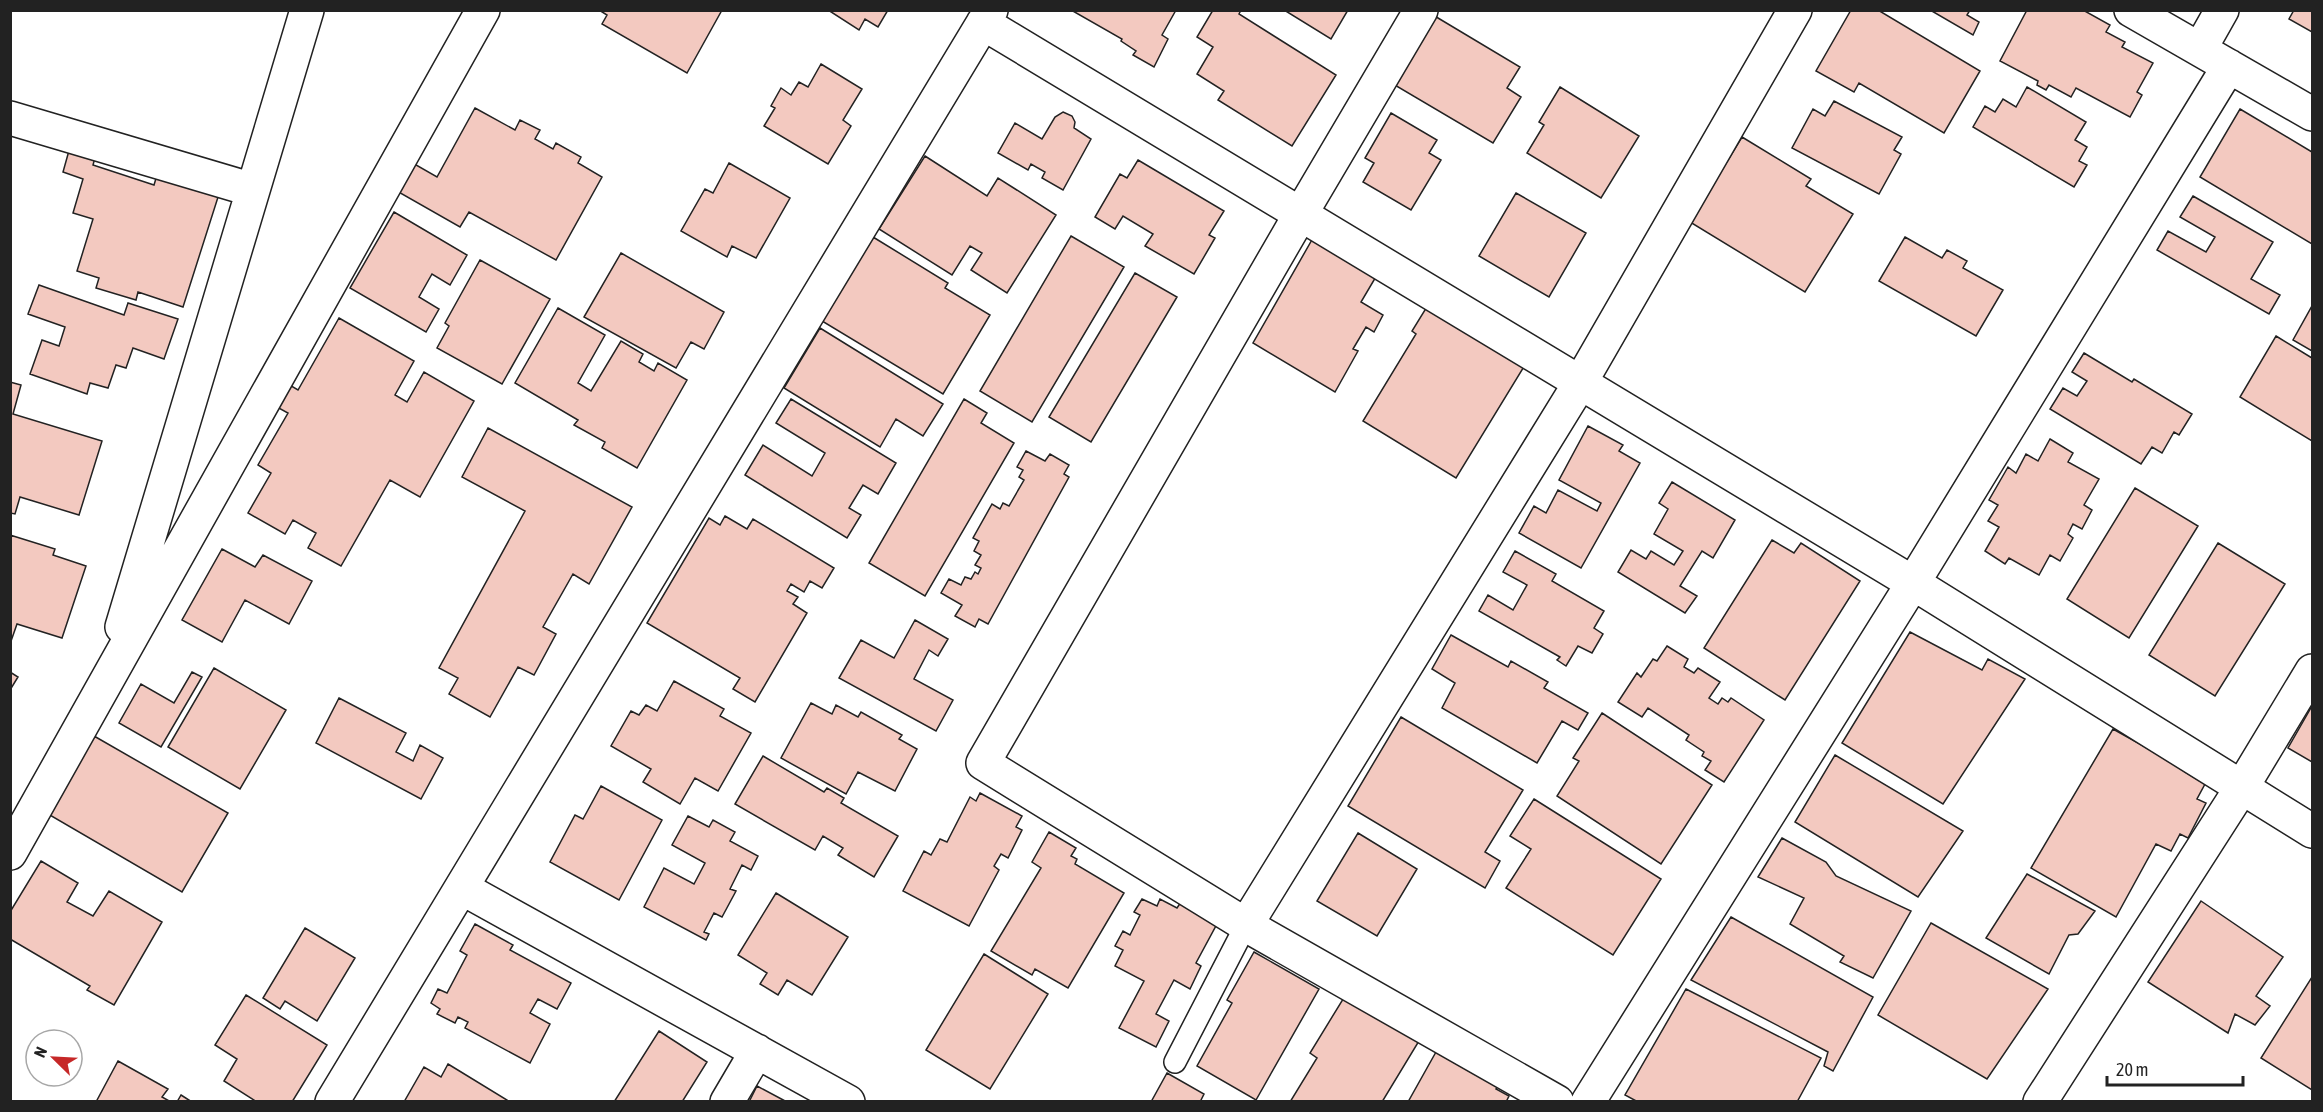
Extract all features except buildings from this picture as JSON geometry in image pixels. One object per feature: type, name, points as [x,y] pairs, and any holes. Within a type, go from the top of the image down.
[{"type":"street","points":[[104,686],[307,10]]},
{"type":"street","points":[[10,854],[483,10]]},
{"type":"street","points":[[1421,10],[1300,214],[983,763],[1246,925],[1557,1101]]},
{"type":"street","points":[[1246,925],[1580,383],[1795,10]]},
{"type":"street","points":[[2131,10],[2313,114]]},
{"type":"street","points":[[2200,50],[2222,10]]},
{"type":"street","points":[[332,1101],[987,17],[1300,214],[1913,583],[2313,831]]},
{"type":"street","points":[[1588,1101],[1913,583],[2229,66]]},
{"type":"street","points":[[10,118],[253,190]]},
{"type":"street","points":[[2040,1101],[2242,787],[2313,671]]},
{"type":"street","points":[[462,888],[848,1101]]},
{"type":"street","points":[[727,1101],[757,1051]]},
{"type":"lane","points":[[1175,1062],[1246,925]]}]
